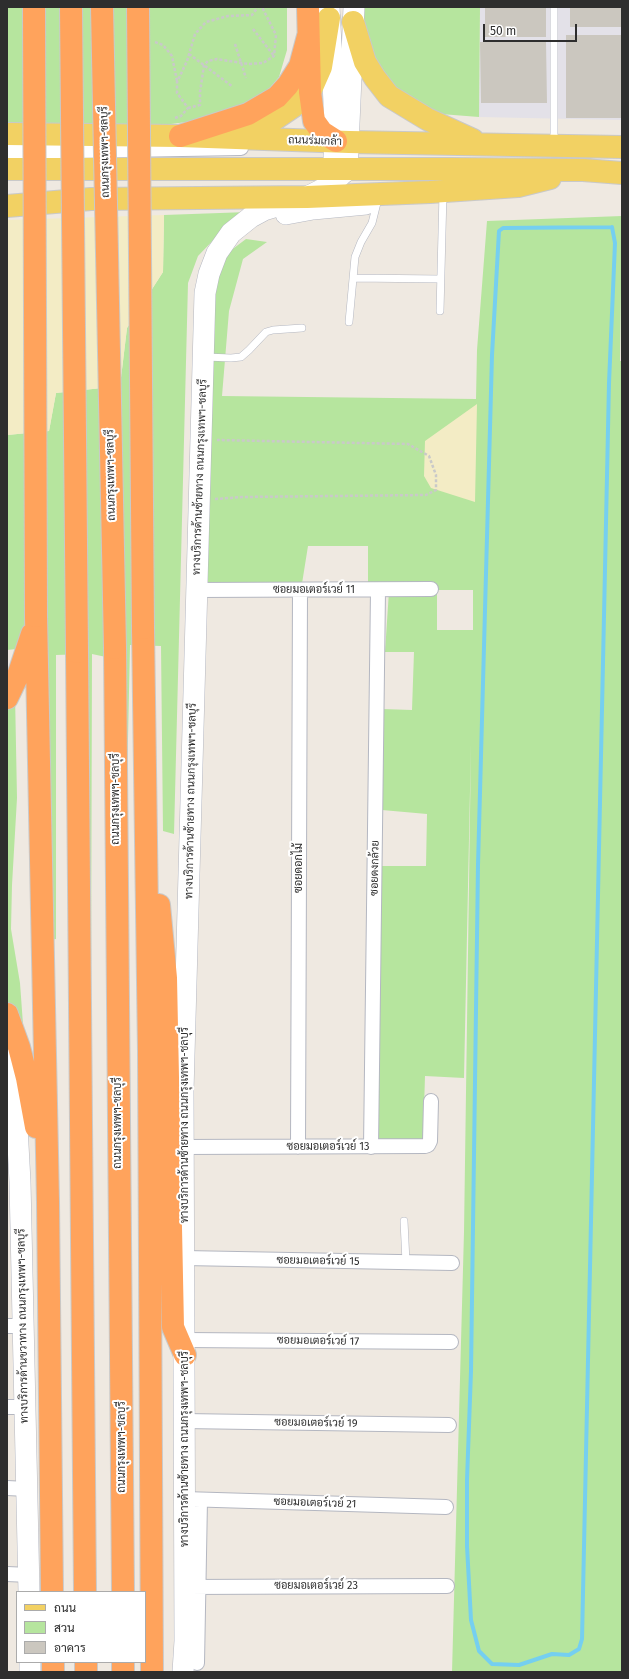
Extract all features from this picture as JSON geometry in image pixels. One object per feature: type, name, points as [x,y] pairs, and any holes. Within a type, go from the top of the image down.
[{"type":"highway","points":[[34,7],[36,621],[48,1202],[52,1591]]},
{"type":"highway","points":[[71,7],[85,1591]]},
{"type":"highway","name":"ถนนกรุงเทพฯ-ชลบุรี","points":[[102,7],[115,648],[119,1276],[123,1591]]},
{"type":"highway","points":[[138,7],[143,628],[149,1052],[152,1672]]},
{"type":"highway","points":[[308,7],[310,92],[314,121],[322,132],[343,142]]},
{"type":"highway","points":[[171,136],[248,114],[277,97],[288,85],[300,66],[308,36]]},
{"type":"highway","points":[[7,698],[19,673],[36,621]]},
{"type":"highway","points":[[145,788],[162,925],[166,978],[173,1327],[185,1348]]},
{"type":"highway","points":[[7,1014],[19,1047],[27,1078],[48,1202]]},
{"type":"highway","points":[[119,1276],[125,1266],[130,1244],[134,1128],[149,1052]]},
{"type":"main road","points":[[214,137],[272,121],[294,106],[310,92],[321,67],[329,12]]},
{"type":"main road","points":[[329,12],[343,142]]},
{"type":"main road","points":[[340,170],[354,14]]},
{"type":"main road","points":[[354,14],[365,62],[389,96],[427,120],[481,144]]},
{"type":"main road","name":"ถนนร่มเกล้า","points":[[7,134],[171,136],[343,142],[622,147]]},
{"type":"main road","points":[[7,169],[583,170],[622,172]]},
{"type":"main road","name":"ทางบริการด้านซ้ายทาง ถนนกรุงเทพฯ-ชลบุรี","points":[[190,1667],[185,1641],[191,1587],[192,1500],[184,1421],[185,1348],[183,1147],[196,590],[205,293],[209,274],[217,253],[231,233],[251,217],[264,210],[307,197],[327,188],[340,170]]},
{"type":"main road","points":[[7,206],[91,199],[307,197],[518,186],[583,170]]},
{"type":"main road","points":[[231,233],[260,220],[277,216],[313,209],[377,203],[436,191]]},
{"type":"main road","name":"ทางบริการด้านขวาทาง ถนนกรุงเทพฯ-ชลบุรี","points":[[7,1060],[13,1088],[17,1489],[29,1584]]},
{"type":"street","points":[[7,152],[259,148],[343,142]]},
{"type":"street","name":"ซอยมอเตอร์เวย์ 11","points":[[196,590],[431,589]]},
{"type":"street","name":"ซอยดอกไม้","points":[[298,1147],[300,590]]},
{"type":"street","name":"ซอยดงกล้วย","points":[[371,1147],[378,590]]},
{"type":"street","name":"ซอยมอเตอร์เวย์ 13","points":[[183,1147],[420,1147],[428,1145],[430,1141],[431,1101]]},
{"type":"street","name":"ซอยมอเตอร์เวย์ 15","points":[[184,1258],[452,1263]]},
{"type":"street","name":"ซอยมอเตอร์เวย์ 17","points":[[185,1348],[451,1342]]},
{"type":"street","name":"ซอยมอเตอร์เวย์ 19","points":[[184,1421],[449,1425]]},
{"type":"street","name":"ซอยมอเตอร์เวย์ 21","points":[[192,1500],[446,1506]]},
{"type":"street","points":[[7,1574],[29,1584]]},
{"type":"street","name":"ซอยมอเตอร์เวย์ 23","points":[[191,1587],[447,1586]]},
{"type":"street","points":[[190,1667],[191,1587]]},
{"type":"lane","points":[[554,7],[554,145]]},
{"type":"lane","points":[[436,191],[440,311]]},
{"type":"lane","points":[[349,322],[355,257],[361,242],[372,223],[377,203]]},
{"type":"lane","points":[[354,278],[440,279]]},
{"type":"lane","points":[[203,357],[241,357],[266,332],[273,330],[302,328]]},
{"type":"lane","points":[[404,1221],[406,1262]]},
{"type":"path","points":[[177,82],[189,54],[195,34],[206,22],[228,16],[252,15],[258,7]]},
{"type":"path","points":[[262,7],[276,35],[274,56]]},
{"type":"path","points":[[253,29],[274,56]]},
{"type":"path","points":[[150,40],[162,45],[172,56],[177,82],[177,93],[188,108]]},
{"type":"path","points":[[235,44],[246,78]]},
{"type":"path","points":[[189,54],[233,87]]},
{"type":"path","points":[[171,136],[164,121],[181,116],[188,108],[200,104],[200,92],[204,65],[208,60],[248,64],[263,63],[274,56]]},
{"type":"path","points":[[199,501],[242,497],[426,495],[436,490],[436,475],[429,456],[408,444],[201,440]]},
{"type":"shaded area","points":[[480,7],[622,7],[622,120],[479,117]]},
{"type":"green space","points":[[7,7],[287,7],[287,50],[279,77],[258,102],[194,121],[126,130],[7,130]]},
{"type":"green space","points":[[363,7],[480,7],[479,117],[428,113],[387,82],[372,57],[363,32]]},
{"type":"green space","points":[[248,212],[222,231],[198,256],[188,283],[174,834],[163,831],[161,646],[130,645],[126,832],[120,660],[92,654],[91,986],[85,654],[56,655],[56,939],[48,940],[45,646],[7,650],[7,435],[49,431],[56,393],[120,386],[127,328],[163,272],[164,215]]},
{"type":"green space","points":[[622,216],[620,361],[622,361],[622,1672],[452,1672],[464,1232],[471,743],[464,1078],[425,1076],[423,1141],[377,1141],[380,866],[426,866],[427,814],[382,810],[382,709],[412,710],[414,652],[385,652],[389,591],[368,591],[368,546],[308,546],[300,596],[202,587],[210,302],[226,254],[246,239],[267,242],[243,259],[229,311],[222,396],[476,399],[477,350],[487,221]],"holes":[[[437,590],[473,590],[473,630],[437,630]]]},
{"type":"green space","points":[[15,694],[17,798],[11,929],[20,983],[25,1052],[7,1011],[7,708]]},
{"type":"sand","points":[[164,215],[163,272],[127,328],[120,386],[56,393],[49,431],[7,435],[7,220]]},
{"type":"sand","points":[[477,404],[475,502],[431,488],[424,476],[425,441]]},
{"type":"building","points":[[485,7],[546,7],[546,37],[485,37]]},
{"type":"building","points":[[622,7],[622,27],[570,27],[570,8]]},
{"type":"building","points":[[566,35],[622,35],[622,118],[566,118]]},
{"type":"building","points":[[480,42],[546,42],[547,103],[481,103]]},
{"type":"waterway","points":[[612,227],[615,243],[609,383],[582,1639],[579,1649],[569,1655],[552,1654],[519,1665],[492,1664],[479,1651],[471,1620],[467,1546],[467,1480],[471,1371],[478,865],[492,355],[499,231],[503,228],[612,227]]}]
